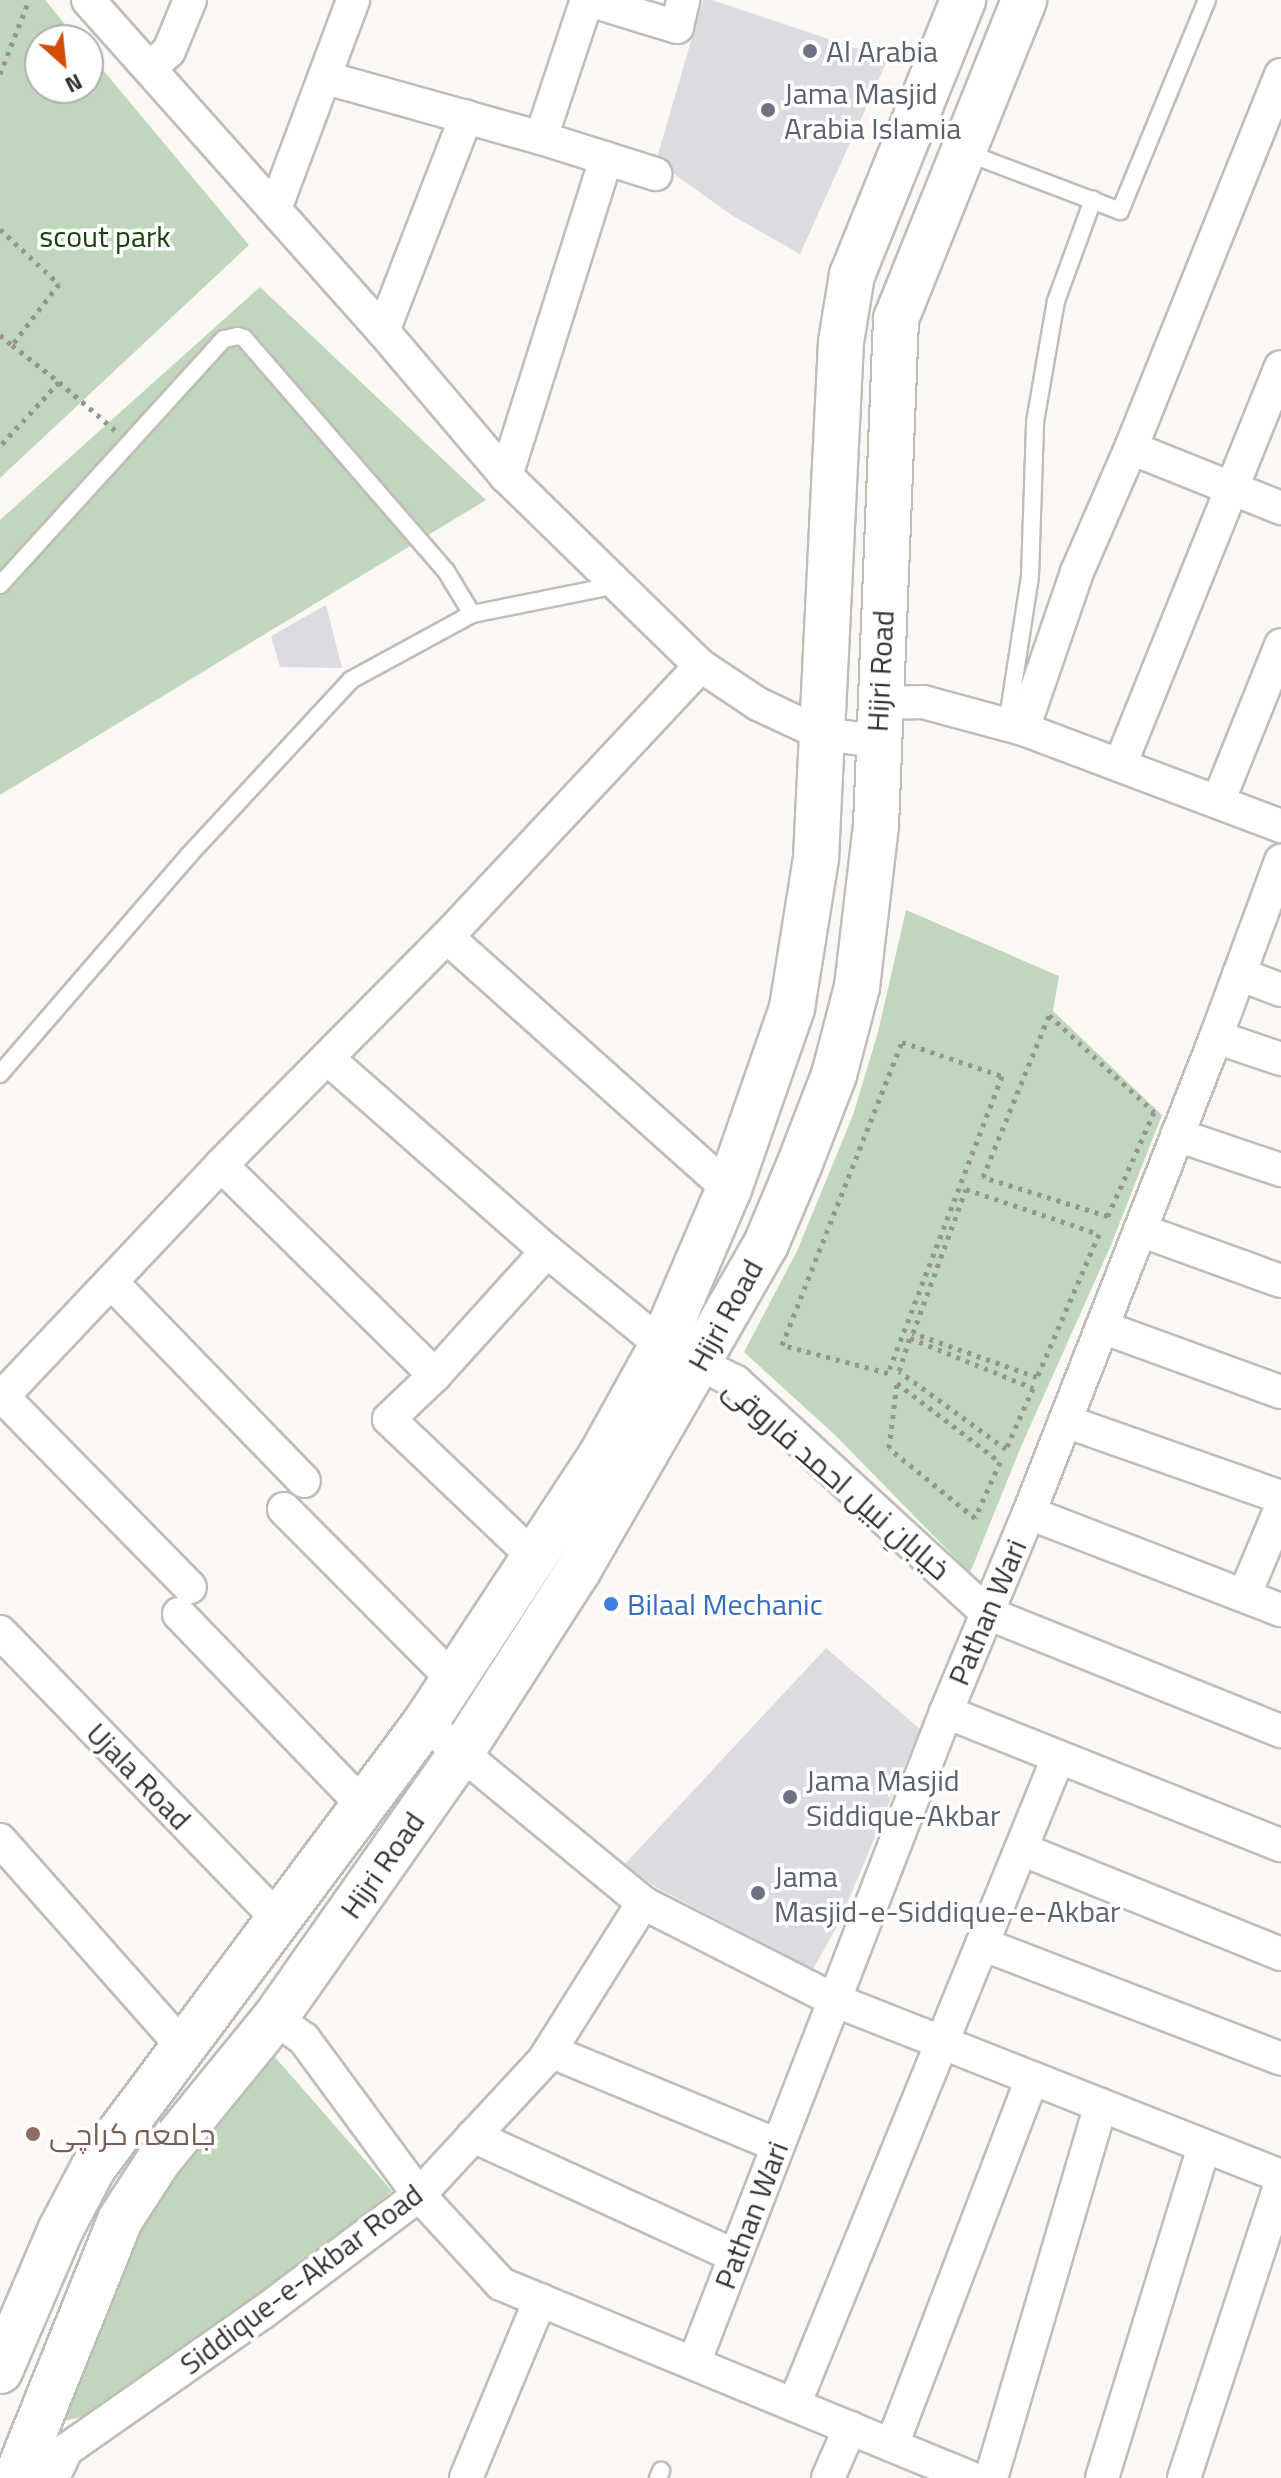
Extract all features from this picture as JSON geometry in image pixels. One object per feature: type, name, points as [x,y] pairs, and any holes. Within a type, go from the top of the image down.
[{"type":"main road","name":"Hijri Road","points":[[16,2478],[120,2220],[159,2160],[274,2017],[461,1753],[578,1571],[680,1355],[729,1189],[792,1008],[816,858],[841,342],[852,275],[963,0]]},
{"type":"main road","name":"Hijri Road","points":[[0,2371],[61,2229],[93,2168],[425,1723],[536,1559],[600,1457],[766,1244],[834,1075],[857,987],[876,826],[896,319],[1024,0]]},
{"type":"main road","points":[[247,1960],[274,2017]]},
{"type":"main road","points":[[213,2005],[274,2017]]},
{"type":"street","points":[[88,0],[383,331],[506,476],[701,666],[758,704],[822,734],[878,722],[923,702],[1015,727],[1281,826]]},
{"type":"street","points":[[150,68],[169,51],[190,0]]},
{"type":"street","points":[[275,209],[353,0]]},
{"type":"street","points":[[541,138],[588,0],[680,14]]},
{"type":"street","points":[[1015,727],[1077,572],[1268,145],[1281,75]]},
{"type":"street","points":[[326,78],[541,138],[655,174]]},
{"type":"street","points":[[383,331],[466,117]]},
{"type":"street","points":[[506,476],[606,158]]},
{"type":"street","points":[[1120,765],[1281,367]]},
{"type":"street","points":[[1131,448],[1281,508]]},
{"type":"street","points":[[1218,802],[1281,645]]},
{"type":"street","points":[[364,1806],[185,1600],[1,1398],[221,1165],[447,937],[701,666]]},
{"type":"street","name":"Pathan Wari","points":[[694,2363],[946,1712],[1029,1513],[1239,974],[1269,931],[1281,861]]},
{"type":"street","points":[[447,937],[729,1189]]},
{"type":"street","points":[[1239,974],[1281,990]]},
{"type":"street","points":[[1216,1037],[1281,1059]]},
{"type":"street","name":"خیابانِ نبیل احمد فاروقی","points":[[327,1058],[547,1251],[680,1355],[736,1382],[987,1613],[1281,1731]]},
{"type":"street","points":[[1177,1135],[1281,1170]]},
{"type":"street","points":[[221,1165],[435,1375]]},
{"type":"street","points":[[1140,1230],[1281,1281]]},
{"type":"street","points":[[536,1559],[389,1419],[435,1375],[547,1251]]},
{"type":"street","points":[[111,1282],[304,1481]]},
{"type":"street","points":[[1102,1327],[1281,1392]]},
{"type":"street","points":[[1065,1421],[1281,1497]]},
{"type":"street","points":[[1245,1594],[1281,1508]]},
{"type":"street","points":[[284,1509],[454,1680]]},
{"type":"street","points":[[1029,1513],[1281,1610]]},
{"type":"street","name":"Ujala Road","points":[[0,1632],[278,1919]]},
{"type":"street","points":[[946,1712],[1281,1845]]},
{"type":"street","points":[[425,1723],[643,1903],[834,2000],[1281,2176]]},
{"type":"street","points":[[794,2405],[1058,1758]]},
{"type":"street","points":[[0,1840],[182,2046]]},
{"type":"street","points":[[1021,1849],[1281,1954]]},
{"type":"street","name":"Siddique-e-Akbar Road","points":[[53,2478],[66,2450],[262,2313],[419,2195],[550,2051],[643,1903]]},
{"type":"street","points":[[982,1944],[1281,2059]]},
{"type":"street","points":[[274,2017],[304,2039],[419,2195],[501,2284],[971,2478]]},
{"type":"street","points":[[550,2051],[777,2145]]},
{"type":"street","points":[[892,2445],[1032,2078]]},
{"type":"street","points":[[991,2478],[1101,2105]]},
{"type":"street","points":[[473,2136],[735,2256]]},
{"type":"street","points":[[1102,2478],[1204,2146]]},
{"type":"street","points":[[1184,2478],[1281,2183]]},
{"type":"street","points":[[466,2478],[540,2300]]},
{"type":"street","points":[[828,2478],[850,2428]]},
{"type":"lane","points":[[962,151],[1120,211],[1207,0]]},
{"type":"lane","points":[[1015,727],[1030,576],[1035,422],[1056,301],[1093,200]]},
{"type":"lane","points":[[0,585],[224,339],[244,338],[446,571],[472,614]]},
{"type":"lane","points":[[0,1074],[189,855],[351,680],[472,614],[617,585]]},
{"type":"path","points":[[0,74],[29,0]]},
{"type":"path","points":[[0,229],[59,284],[12,345]]},
{"type":"path","points":[[0,335],[130,442]]},
{"type":"path","points":[[0,446],[59,382]]},
{"type":"path","points":[[1049,1015],[1154,1112],[1108,1216],[983,1177],[1049,1015]]},
{"type":"path","points":[[902,1042],[1002,1076],[888,1373],[782,1345],[902,1042]]},
{"type":"path","points":[[966,1189],[1099,1234],[1037,1377],[913,1333],[966,1189]]},
{"type":"path","points":[[910,1338],[1033,1388],[1006,1449],[899,1371],[910,1338]]},
{"type":"path","points":[[897,1383],[920,1400],[1000,1462],[975,1518],[889,1448],[897,1383]]},
{"type":"green space","name":"scout park","points":[[0,0],[45,0],[65,24],[24,24],[24,104],[104,104],[104,71],[249,245],[0,478]]},
{"type":"green space","points":[[260,287],[486,500],[0,795],[0,520]]},
{"type":"green space","points":[[906,910],[1059,976],[1053,1011],[1162,1115],[1111,1245],[1020,1449],[970,1573],[835,1435],[744,1352],[797,1251],[853,1115],[878,1032]]},
{"type":"green space","points":[[274,2056],[392,2191],[288,2278],[111,2410],[56,2423],[132,2228]]},
{"type":"building","name":"Jama Masjid Arabia Islamia","points":[[703,0],[712,0],[888,59],[800,254],[733,216],[656,161]]},
{"type":"building","points":[[326,605],[342,668],[280,667],[271,636]]},
{"type":"building","name":"Jama Masjid Siddique-Akbar","points":[[826,1648],[920,1729],[839,1923],[813,1969],[659,1889],[624,1865]]},
{"type":"place","name":"Al Arabia","points":[[810,51]]},
{"type":"place","name":"Jama Masjid Arabia Islamia","points":[[768,110]]},
{"type":"place","name":"Bilaal Mechanic","points":[[611,1604]]},
{"type":"place","name":"Jama Masjid Siddique-Akbar","points":[[790,1797]]},
{"type":"place","name":"Jama Masjid-e-Siddique-e-Akbar","points":[[758,1893]]},
{"type":"place","name":"جامعہ کراچی","points":[[33,2134]]}]
